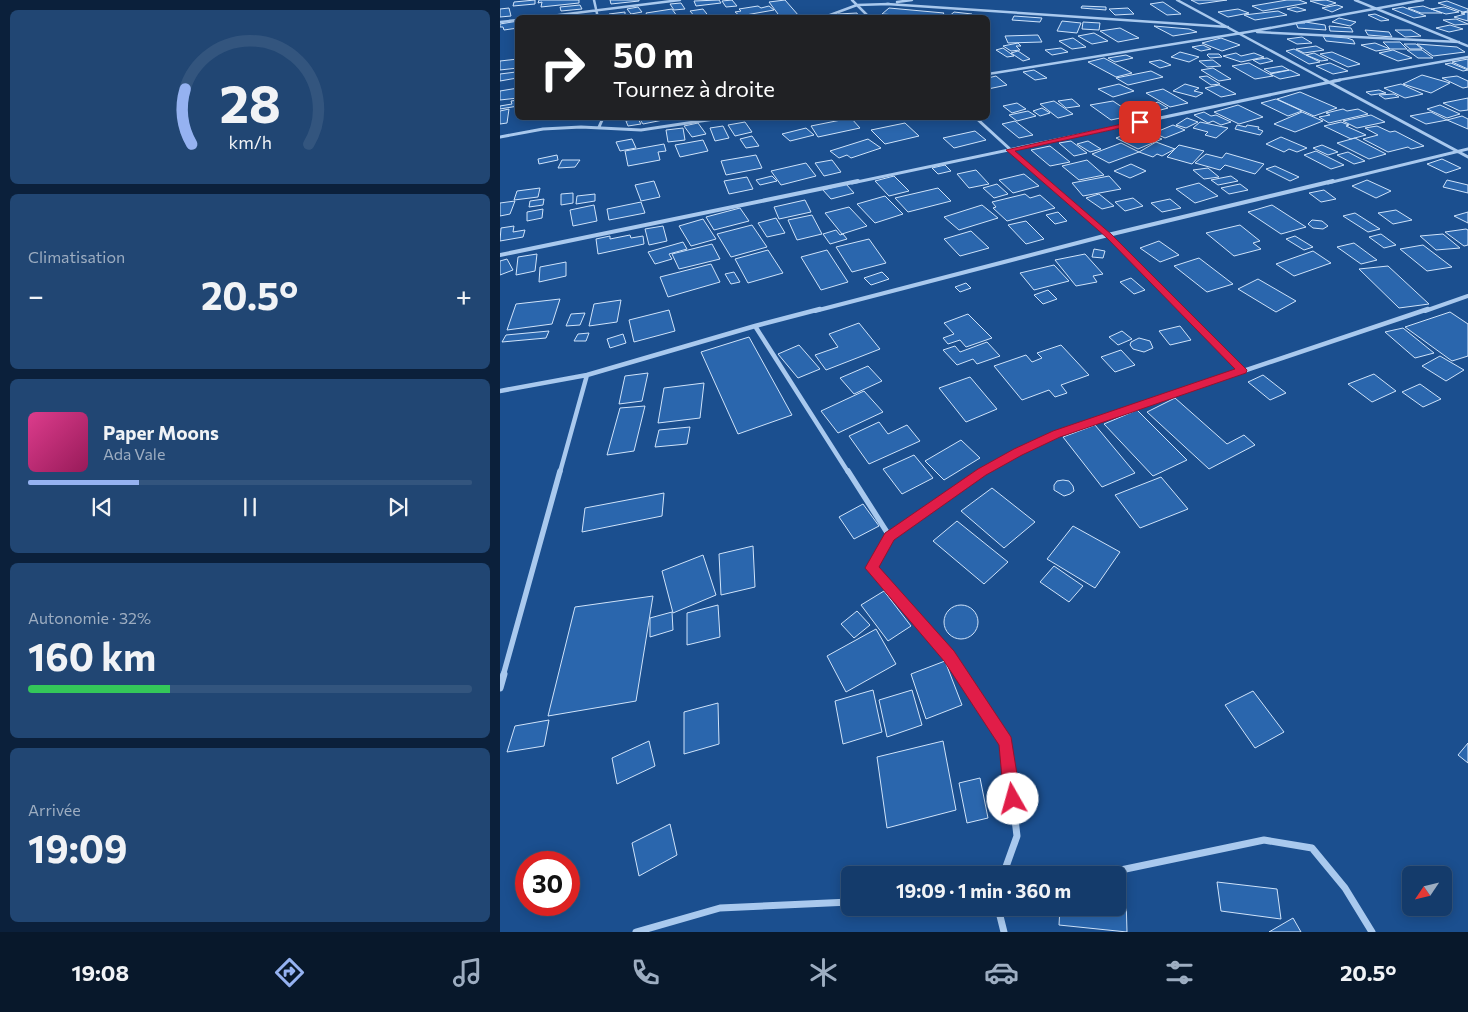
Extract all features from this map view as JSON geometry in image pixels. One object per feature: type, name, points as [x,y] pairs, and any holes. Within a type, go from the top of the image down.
[{"type":"street","points":[[594,0],[597,15]]},
{"type":"street","points":[[558,15],[680,0]]},
{"type":"street","points":[[852,0],[867,15]]},
{"type":"street","points":[[888,4],[912,0]]},
{"type":"street","points":[[1177,0],[1468,157]]},
{"type":"street","points":[[1355,0],[1468,46]]},
{"type":"street","points":[[990,74],[1248,32],[1423,0]]},
{"type":"street","points":[[830,15],[858,5],[888,4],[1228,27]]},
{"type":"street","points":[[500,22],[515,20]]},
{"type":"street","points":[[1248,32],[1459,42]]},
{"type":"street","points":[[500,255],[1010,150],[1328,82],[1468,57]]},
{"type":"street","points":[[599,128],[602,120]]},
{"type":"street","points":[[500,137],[543,129],[599,128],[641,130],[708,120]]},
{"type":"street","points":[[978,120],[1108,235],[1242,370]]},
{"type":"street","points":[[500,391],[587,375],[755,326],[1108,235],[1468,149]]},
{"type":"street","points":[[1006,866],[1017,836],[1006,743],[949,656],[872,568],[890,536],[982,472],[1056,434],[1242,370],[1468,296]]},
{"type":"street","points":[[755,326],[890,536]]},
{"type":"street","points":[[500,688],[587,375]]},
{"type":"street","points":[[1126,869],[1264,840],[1312,848],[1345,888],[1372,932]]},
{"type":"street","points":[[636,932],[720,908],[841,902]]},
{"type":"street","points":[[1000,916],[1004,932]]},
{"type":"building","points":[[535,0],[535,4],[513,6],[514,2]]},
{"type":"building","points":[[539,0],[579,0],[579,3],[541,7],[542,2],[538,3]]},
{"type":"building","points":[[610,0],[639,0],[639,1],[611,4]]},
{"type":"building","points":[[719,0],[721,3],[696,6],[694,1]]},
{"type":"building","points":[[732,0],[737,6],[726,7],[722,1]]},
{"type":"building","points":[[785,0],[798,15],[779,15],[769,2]]},
{"type":"building","points":[[1191,0],[1227,0],[1199,4]]},
{"type":"building","points":[[1287,0],[1299,0],[1307,3],[1263,11],[1252,6]]},
{"type":"building","points":[[1326,0],[1336,3],[1326,6],[1310,1]]},
{"type":"building","points":[[1447,1],[1468,9],[1468,11],[1463,12],[1438,3]]},
{"type":"building","points":[[1163,2],[1181,14],[1167,15],[1150,4]]},
{"type":"building","points":[[681,3],[685,9],[674,10],[670,4]]},
{"type":"building","points":[[580,5],[582,9],[561,11],[560,7]]},
{"type":"building","points":[[1337,5],[1343,7],[1332,12],[1322,8]]},
{"type":"building","points":[[769,6],[774,10],[739,15],[735,12],[741,11],[739,9]]},
{"type":"building","points":[[1082,6],[1106,7],[1106,10],[1081,8]]},
{"type":"building","points":[[1423,6],[1442,13],[1421,13],[1408,8]]},
{"type":"building","points":[[638,7],[642,12],[631,14],[627,9]]},
{"type":"building","points":[[1296,7],[1306,10],[1297,12],[1287,9]]},
{"type":"building","points":[[1403,7],[1426,16],[1414,18],[1392,9]]},
{"type":"building","points":[[1444,7],[1459,12],[1446,14],[1431,9]]},
{"type":"building","points":[[509,8],[511,16],[500,17],[500,9]]},
{"type":"building","points":[[889,8],[944,13],[942,15],[882,14]]},
{"type":"building","points":[[1128,8],[1134,14],[1115,15],[1109,9]]},
{"type":"building","points":[[672,9],[676,15],[647,15],[646,13]]},
{"type":"building","points":[[703,9],[708,15],[693,15],[690,11]]},
{"type":"building","points":[[1238,9],[1249,13],[1228,17],[1218,12]]},
{"type":"building","points":[[1278,11],[1287,15],[1255,20],[1244,15]]},
{"type":"building","points":[[625,12],[625,15],[609,14]]},
{"type":"building","points":[[954,12],[972,14],[971,15],[950,15]]},
{"type":"building","points":[[1468,12],[1468,21],[1454,17],[1465,14],[1461,13]]},
{"type":"building","points":[[857,13],[858,15],[838,15]]},
{"type":"building","points":[[1375,14],[1389,20],[1381,21],[1368,15]]},
{"type":"building","points":[[1014,16],[1042,18],[1040,22],[1012,20]]},
{"type":"building","points":[[1339,18],[1356,22],[1350,26],[1332,22]]},
{"type":"building","points":[[1456,19],[1468,24],[1455,25],[1443,20]]},
{"type":"building","points":[[1062,21],[1081,23],[1077,33],[1057,31]]},
{"type":"building","points":[[515,22],[515,28],[504,30],[503,27],[500,27],[500,24]]},
{"type":"building","points":[[1083,22],[1100,23],[1099,30],[1082,29]]},
{"type":"building","points":[[1305,22],[1325,25],[1326,30],[1298,28],[1296,23]]},
{"type":"building","points":[[1450,25],[1463,29],[1449,32],[1436,28]]},
{"type":"building","points":[[1154,26],[1189,29],[1197,32],[1173,36]]},
{"type":"building","points":[[1329,26],[1351,28],[1353,32],[1330,31]]},
{"type":"building","points":[[1120,28],[1139,38],[1118,42],[1100,31]]},
{"type":"building","points":[[1365,30],[1389,32],[1392,37],[1368,35]]},
{"type":"building","points":[[1395,30],[1411,30],[1421,36],[1405,37]]},
{"type":"building","points":[[1094,33],[1108,41],[1092,44],[1078,36]]},
{"type":"building","points":[[1038,35],[1042,42],[1008,43],[1005,36]]},
{"type":"building","points":[[1323,36],[1347,38],[1353,40],[1355,44],[1326,41]]},
{"type":"building","points":[[1302,37],[1312,43],[1297,44],[1287,39]]},
{"type":"building","points":[[1073,38],[1086,47],[1072,49],[1059,41]]},
{"type":"building","points":[[1221,38],[1240,45],[1222,51],[1202,43]]},
{"type":"building","points":[[1383,42],[1400,42],[1407,49],[1390,49]]},
{"type":"building","points":[[1018,43],[1021,46],[1016,46],[1020,50],[1011,51],[1003,46]]},
{"type":"building","points":[[1375,43],[1390,49],[1376,51],[1361,45]]},
{"type":"building","points":[[1404,44],[1416,44],[1422,49],[1410,49]]},
{"type":"building","points":[[1417,44],[1457,47],[1465,52],[1433,56]]},
{"type":"building","points":[[1203,45],[1211,49],[1201,51],[1192,47]]},
{"type":"building","points":[[1316,46],[1324,50],[1304,53],[1296,49]]},
{"type":"building","points":[[1003,48],[1014,56],[1007,57],[996,50]]},
{"type":"building","points":[[1061,48],[1068,52],[1052,55],[1045,50]]},
{"type":"building","points":[[1294,49],[1320,62],[1309,64],[1286,51]]},
{"type":"building","points":[[1393,50],[1412,58],[1398,61],[1379,53]]},
{"type":"building","points":[[1407,50],[1422,50],[1433,58],[1418,58]]},
{"type":"building","points":[[1018,51],[1030,59],[1023,61],[1011,53]]},
{"type":"building","points":[[1180,52],[1199,57],[1189,62],[1171,57]]},
{"type":"building","points":[[1332,52],[1360,64],[1348,67],[1320,54]]},
{"type":"building","points":[[1236,53],[1241,56],[1254,53],[1264,57],[1241,62],[1223,56]]},
{"type":"building","points":[[1314,53],[1328,60],[1321,61],[1306,55]]},
{"type":"building","points":[[1208,54],[1219,54],[1222,57],[1210,58]]},
{"type":"building","points":[[1126,55],[1133,58],[1115,62],[1108,58]]},
{"type":"building","points":[[1104,58],[1132,73],[1116,77],[1088,62]]},
{"type":"building","points":[[1267,58],[1273,61],[1260,64],[1253,60]]},
{"type":"building","points":[[515,59],[515,68],[500,70],[500,61]]},
{"type":"building","points":[[1468,59],[1468,69],[1452,62]]},
{"type":"building","points":[[1160,60],[1171,65],[1160,68],[1149,62]]},
{"type":"building","points":[[1213,60],[1221,66],[1207,67],[1199,61]]},
{"type":"building","points":[[1249,63],[1273,76],[1255,79],[1232,66]]},
{"type":"building","points":[[1330,63],[1348,71],[1333,74],[1316,66]]},
{"type":"building","points":[[1451,63],[1468,70],[1463,71],[1445,64]]},
{"type":"building","points":[[1282,66],[1289,70],[1271,73],[1264,69]]},
{"type":"building","points":[[1213,68],[1231,79],[1219,81],[1201,70]]},
{"type":"building","points":[[1034,70],[1047,78],[1035,80],[1023,72]]},
{"type":"building","points":[[1290,70],[1300,75],[1280,79],[1270,74]]},
{"type":"building","points":[[1151,71],[1163,77],[1128,85],[1116,78]]},
{"type":"building","points":[[515,72],[515,78],[500,81],[500,74]]},
{"type":"building","points":[[1422,75],[1450,83],[1431,93],[1403,84]]},
{"type":"building","points":[[996,76],[1007,85],[990,89],[990,78]]},
{"type":"building","points":[[1207,76],[1220,84],[1211,85],[1199,77]]},
{"type":"building","points":[[1457,76],[1468,81],[1468,87],[1463,88],[1442,78]]},
{"type":"building","points":[[1119,84],[1134,91],[1113,97],[1098,89]]},
{"type":"building","points":[[1185,84],[1199,88],[1194,91],[1203,93],[1196,97],[1173,91]]},
{"type":"building","points":[[1401,84],[1423,94],[1405,98],[1384,88]]},
{"type":"building","points":[[1219,85],[1236,94],[1221,97],[1205,88]]},
{"type":"building","points":[[515,88],[515,98],[500,100],[500,91]]},
{"type":"building","points":[[1163,89],[1188,103],[1170,107],[1146,93]]},
{"type":"building","points":[[1379,90],[1386,93],[1371,95],[1366,92]]},
{"type":"building","points":[[1300,92],[1337,108],[1314,116],[1277,99]]},
{"type":"building","points":[[1394,94],[1399,97],[1385,99],[1379,95]]},
{"type":"building","points":[[1468,98],[1468,110],[1460,111],[1443,103]]},
{"type":"building","points":[[1072,99],[1080,106],[1066,108],[1058,101]]},
{"type":"building","points":[[1276,99],[1302,111],[1288,116],[1261,103]]},
{"type":"building","points":[[515,100],[515,106],[500,109],[500,106],[512,104],[511,101]]},
{"type":"building","points":[[1054,101],[1073,114],[1058,118],[1040,104]]},
{"type":"building","points":[[1113,101],[1134,115],[1111,120],[1090,105]]},
{"type":"building","points":[[1158,102],[1168,108],[1157,111],[1146,106]]},
{"type":"building","points":[[1017,103],[1026,109],[1012,113],[1003,106]]},
{"type":"building","points":[[1238,105],[1263,117],[1239,124],[1214,112]]},
{"type":"building","points":[[1440,105],[1460,114],[1447,118],[1427,109]]},
{"type":"building","points":[[1042,108],[1050,113],[1040,116],[1033,111]]},
{"type":"building","points":[[509,109],[507,123],[500,124],[500,111]]},
{"type":"building","points":[[1343,109],[1347,111],[1358,109],[1368,114],[1329,123],[1319,117],[1330,115],[1326,113]]},
{"type":"building","points":[[1028,111],[1036,116],[1017,121],[1009,115]]},
{"type":"building","points":[[1204,112],[1231,122],[1221,125],[1213,121],[1208,123],[1194,115]]},
{"type":"building","points":[[1302,112],[1323,121],[1295,132],[1274,124]]},
{"type":"building","points":[[1431,112],[1447,120],[1426,124],[1410,116]]},
{"type":"building","points":[[1371,115],[1385,122],[1357,128],[1343,121]]},
{"type":"building","points":[[1462,116],[1468,119],[1468,129],[1447,120]]},
{"type":"building","points":[[1187,118],[1198,122],[1186,128],[1176,125]]},
{"type":"building","points":[[639,120],[641,124],[628,126],[626,121]]},
{"type":"building","points":[[640,120],[663,120],[643,124]]},
{"type":"building","points":[[841,120],[853,120],[860,128],[818,137],[811,126]]},
{"type":"building","points":[[1015,121],[1033,135],[1019,138],[1002,124]]},
{"type":"building","points":[[745,122],[752,132],[735,136],[728,125]]},
{"type":"building","points":[[1200,122],[1228,128],[1216,138],[1205,135],[1208,132],[1193,128]]},
{"type":"building","points":[[1341,122],[1366,135],[1351,139],[1324,126]]},
{"type":"building","points":[[698,123],[706,134],[692,137],[684,126]]},
{"type":"building","points":[[905,123],[919,136],[885,144],[871,130]]},
{"type":"building","points":[[1173,125],[1185,130],[1165,138],[1154,133]]},
{"type":"building","points":[[1237,125],[1259,127],[1258,129],[1263,131],[1260,135],[1235,129]]},
{"type":"building","points":[[723,126],[729,138],[715,141],[710,128]]},
{"type":"building","points":[[1377,126],[1390,132],[1395,131],[1424,146],[1411,149],[1408,147],[1388,152],[1363,139],[1378,135],[1365,128]]},
{"type":"building","points":[[683,128],[685,140],[668,142],[666,130]]},
{"type":"building","points":[[806,128],[814,135],[790,141],[782,134]]},
{"type":"building","points":[[975,131],[986,140],[954,148],[943,138]]},
{"type":"building","points":[[1134,131],[1143,135],[1148,133],[1162,139],[1138,149],[1116,138]]},
{"type":"building","points":[[752,136],[759,146],[746,148],[740,139]]},
{"type":"building","points":[[1281,137],[1307,148],[1297,152],[1289,149],[1284,152],[1266,144]]},
{"type":"building","points":[[1355,138],[1386,154],[1369,159],[1337,143]]},
{"type":"building","points":[[632,139],[636,148],[620,151],[616,142]]},
{"type":"building","points":[[868,139],[881,148],[851,158],[847,155],[839,158],[830,151]]},
{"type":"building","points":[[703,140],[708,151],[680,157],[675,145]]},
{"type":"building","points":[[1071,141],[1087,153],[1074,156],[1059,143]]},
{"type":"building","points":[[1088,141],[1101,149],[1090,152],[1077,144]]},
{"type":"building","points":[[1156,142],[1175,149],[1162,156],[1157,154],[1153,157],[1139,152]]},
{"type":"building","points":[[1121,143],[1139,152],[1109,163],[1092,154]]},
{"type":"building","points":[[664,144],[666,151],[658,152],[660,160],[628,166],[625,151]]},
{"type":"building","points":[[1179,145],[1204,151],[1192,164],[1167,157]]},
{"type":"building","points":[[1322,145],[1338,152],[1328,155],[1313,148]]},
{"type":"building","points":[[1050,146],[1070,162],[1050,166],[1031,150]]},
{"type":"building","points":[[1316,151],[1344,165],[1331,169],[1304,155]]},
{"type":"building","points":[[1348,152],[1365,161],[1354,164],[1337,155]]},
{"type":"building","points":[[1226,153],[1264,164],[1255,174],[1225,165],[1220,170],[1195,163],[1206,154],[1222,158]]},
{"type":"building","points":[[557,155],[558,160],[539,164],[538,159]]},
{"type":"building","points":[[756,155],[762,168],[726,175],[721,161]]},
{"type":"building","points":[[1442,159],[1461,168],[1446,173],[1427,164]]},
{"type":"building","points":[[562,160],[580,160],[575,167],[558,168]]},
{"type":"building","points":[[832,160],[841,172],[824,176],[815,163]]},
{"type":"building","points":[[1087,160],[1104,175],[1079,180],[1062,166]]},
{"type":"building","points":[[806,163],[816,176],[781,185],[771,171]]},
{"type":"building","points":[[1131,164],[1146,171],[1130,178],[1114,171]]},
{"type":"building","points":[[945,165],[951,171],[938,174],[932,168]]},
{"type":"building","points":[[1275,166],[1299,177],[1290,181],[1266,169]]},
{"type":"building","points":[[1208,168],[1219,177],[1204,179],[1193,170]]},
{"type":"building","points":[[976,170],[989,184],[969,188],[957,174]]},
{"type":"building","points":[[1024,174],[1039,186],[1013,193],[999,180]]},
{"type":"building","points":[[772,176],[777,181],[760,185],[756,180]]},
{"type":"building","points":[[894,176],[909,191],[889,196],[875,181]]},
{"type":"building","points":[[1109,176],[1121,189],[1083,196],[1072,183]]},
{"type":"building","points":[[1231,176],[1238,181],[1218,185],[1211,180]]},
{"type":"building","points":[[747,177],[753,189],[729,194],[724,181]]},
{"type":"building","points":[[1367,180],[1391,191],[1376,198],[1352,186]]},
{"type":"building","points":[[1447,180],[1468,185],[1468,193],[1443,187]]},
{"type":"building","points":[[654,181],[660,197],[641,201],[635,185]]},
{"type":"building","points":[[1199,183],[1218,196],[1195,203],[1176,189]]},
{"type":"building","points":[[846,184],[854,193],[831,199],[823,190]]},
{"type":"building","points":[[997,184],[1008,194],[994,198],[983,188]]},
{"type":"building","points":[[1240,184],[1248,190],[1229,194],[1221,188]]},
{"type":"building","points":[[540,188],[538,197],[514,200],[517,191]]},
{"type":"building","points":[[938,188],[951,201],[908,212],[895,198]]},
{"type":"building","points":[[1324,190],[1336,199],[1321,202],[1309,193]]},
{"type":"building","points":[[573,193],[573,203],[561,205],[561,194]]},
{"type":"building","points":[[595,194],[595,201],[576,204],[577,196]]},
{"type":"building","points":[[1025,194],[1030,198],[1040,195],[1055,208],[1007,221],[993,208],[996,207],[992,202]]},
{"type":"building","points":[[1099,194],[1114,206],[1102,209],[1086,198]]},
{"type":"building","points":[[885,196],[903,214],[875,223],[857,204]]},
{"type":"building","points":[[1133,198],[1143,206],[1125,211],[1115,202]]},
{"type":"building","points":[[544,199],[543,205],[529,207],[530,201]]},
{"type":"building","points":[[1170,199],[1181,208],[1162,212],[1151,203]]},
{"type":"building","points":[[805,200],[811,212],[779,219],[774,207]]},
{"type":"building","points":[[515,201],[510,214],[500,216],[500,203]]},
{"type":"building","points":[[641,202],[645,213],[609,220],[607,209]]},
{"type":"building","points":[[594,205],[597,221],[573,226],[570,210]]},
{"type":"building","points":[[982,205],[998,218],[959,230],[944,217]]},
{"type":"building","points":[[1272,205],[1306,227],[1281,234],[1248,212]]},
{"type":"building","points":[[849,207],[867,226],[842,234],[825,213]]},
{"type":"building","points":[[740,208],[749,221],[714,230],[706,217]]},
{"type":"building","points":[[543,209],[542,218],[527,221],[527,212]]},
{"type":"building","points":[[1396,210],[1412,220],[1393,224],[1378,213]]},
{"type":"building","points":[[1058,212],[1067,221],[1055,224],[1046,215]]},
{"type":"building","points":[[1468,212],[1468,223],[1454,216]]},
{"type":"building","points":[[1355,213],[1380,229],[1368,232],[1343,216]]},
{"type":"building","points":[[812,215],[822,234],[797,240],[788,220]]},
{"type":"building","points":[[776,218],[785,233],[767,237],[758,223]]},
{"type":"building","points":[[703,219],[716,239],[691,246],[679,226]]},
{"type":"building","points":[[1312,220],[1322,221],[1328,226],[1323,229],[1313,228],[1308,224]]},
{"type":"building","points":[[1026,221],[1044,239],[1026,244],[1008,225]]},
{"type":"building","points":[[752,225],[767,247],[731,257],[717,234]]},
{"type":"building","points":[[1240,225],[1260,241],[1253,243],[1261,249],[1234,256],[1206,233]]},
{"type":"building","points":[[514,226],[513,232],[525,230],[523,237],[500,241],[501,228]]},
{"type":"building","points":[[663,226],[667,241],[649,245],[645,229]]},
{"type":"building","points":[[836,230],[847,239],[830,244],[823,234]]},
{"type":"building","points":[[1468,230],[1468,245],[1464,246],[1445,232]]},
{"type":"building","points":[[971,231],[989,248],[960,256],[944,239]]},
{"type":"building","points":[[1381,234],[1396,245],[1384,248],[1369,237]]},
{"type":"building","points":[[1443,234],[1460,248],[1436,250],[1420,236]]},
{"type":"building","points":[[630,235],[631,238],[643,236],[644,244],[598,254],[596,239],[610,236],[610,239]]},
{"type":"building","points":[[1295,236],[1313,247],[1304,250],[1286,239]]},
{"type":"building","points":[[869,239],[886,263],[852,272],[836,247]]},
{"type":"building","points":[[1159,241],[1179,255],[1160,262],[1140,248]]},
{"type":"building","points":[[683,242],[687,249],[669,254],[672,259],[655,264],[648,252]]},
{"type":"building","points":[[1354,243],[1377,260],[1361,264],[1337,247]]},
{"type":"building","points":[[712,244],[720,259],[679,269],[672,254]]},
{"type":"building","points":[[1423,245],[1452,267],[1427,271],[1400,249]]},
{"type":"building","points":[[1094,249],[1105,251],[1103,258],[1092,257]]},
{"type":"building","points":[[768,250],[783,273],[748,283],[735,259]]},
{"type":"building","points":[[827,250],[848,282],[821,290],[801,257]]},
{"type":"building","points":[[1313,251],[1331,263],[1294,276],[1276,264]]},
{"type":"building","points":[[537,254],[535,271],[516,275],[518,257]]},
{"type":"building","points":[[1085,254],[1103,274],[1093,276],[1097,282],[1076,286],[1055,260]]},
{"type":"building","points":[[1199,258],[1233,284],[1207,292],[1174,266]]},
{"type":"building","points":[[507,259],[513,270],[500,275],[500,261]]},
{"type":"building","points":[[566,262],[566,276],[539,282],[540,267]]},
{"type":"building","points":[[711,264],[720,282],[668,297],[660,277]]},
{"type":"building","points":[[1054,265],[1069,281],[1034,290],[1020,273]]},
{"type":"building","points":[[1388,266],[1429,304],[1399,308],[1359,269]]},
{"type":"building","points":[[734,272],[740,282],[731,284],[725,274]]},
{"type":"building","points":[[882,272],[889,279],[871,285],[864,278]]},
{"type":"building","points":[[1131,278],[1145,290],[1134,294],[1120,282]]},
{"type":"building","points":[[1258,279],[1296,301],[1276,312],[1238,289]]},
{"type":"building","points":[[966,283],[971,288],[960,292],[955,287]]},
{"type":"building","points":[[1048,290],[1057,299],[1043,304],[1034,295]]},
{"type":"building","points":[[560,299],[552,324],[507,330],[516,304]]},
{"type":"building","points":[[621,300],[617,322],[589,326],[594,304]]},
{"type":"building","points":[[669,310],[675,331],[634,342],[629,320]]},
{"type":"building","points":[[1450,312],[1468,324],[1468,356],[1452,361],[1405,327]]},
{"type":"building","points":[[585,313],[580,325],[566,326],[571,314]]},
{"type":"building","points":[[968,314],[992,338],[966,347],[960,340],[948,344],[943,338],[954,334],[944,323]]},
{"type":"building","points":[[859,323],[880,349],[826,370],[815,355],[838,347],[829,334]]},
{"type":"building","points":[[1180,326],[1191,340],[1170,345],[1159,331]]},
{"type":"building","points":[[1403,328],[1434,353],[1415,358],[1385,332]]},
{"type":"building","points":[[549,331],[546,338],[502,342],[506,335]]},
{"type":"building","points":[[1122,331],[1132,339],[1118,345],[1109,337]]},
{"type":"building","points":[[589,333],[586,341],[574,341],[578,334]]},
{"type":"building","points":[[623,334],[626,343],[610,348],[607,339]]},
{"type":"building","points":[[749,337],[792,415],[738,434],[701,352]]},
{"type":"building","points":[[1139,338],[1150,341],[1153,348],[1144,352],[1133,349],[1130,345],[1131,342]]},
{"type":"building","points":[[987,342],[1000,356],[977,364],[973,359],[957,365],[943,350],[955,346],[960,352]]},
{"type":"building","points":[[799,345],[820,369],[798,378],[778,354]]},
{"type":"building","points":[[1061,345],[1089,375],[1061,385],[1067,393],[1055,397],[1049,390],[1022,400],[994,366],[1026,355],[1032,362],[1042,358],[1037,353]]},
{"type":"building","points":[[1121,350],[1135,365],[1115,372],[1101,357]]},
{"type":"building","points":[[1440,356],[1464,370],[1446,381],[1422,366]]},
{"type":"building","points":[[868,366],[882,381],[854,394],[840,378]]},
{"type":"building","points":[[648,373],[642,401],[619,404],[625,376]]},
{"type":"building","points":[[1374,374],[1396,391],[1372,402],[1348,384]]},
{"type":"building","points":[[1263,375],[1286,393],[1270,400],[1248,382]]},
{"type":"building","points":[[970,377],[997,409],[966,422],[939,388]]},
{"type":"building","points":[[704,383],[700,418],[658,423],[664,388]]},
{"type":"building","points":[[1420,384],[1441,399],[1423,407],[1402,392]]},
{"type":"building","points":[[864,391],[883,412],[838,433],[821,411]]},
{"type":"building","points":[[1175,398],[1227,444],[1244,435],[1255,445],[1209,469],[1147,412]]},
{"type":"building","points":[[645,406],[634,451],[607,455],[620,408]]},
{"type":"building","points":[[1137,410],[1187,460],[1153,476],[1104,424]]},
{"type":"building","points":[[879,422],[888,434],[907,425],[920,441],[869,464],[849,436]]},
{"type":"building","points":[[1095,425],[1135,473],[1102,487],[1063,437]]},
{"type":"building","points":[[690,427],[687,444],[655,447],[659,430]]},
{"type":"building","points":[[961,440],[980,458],[944,480],[925,461]]},
{"type":"building","points":[[914,455],[933,478],[902,494],[883,469]]},
{"type":"building","points":[[1161,477],[1188,509],[1140,528],[1115,495]]},
{"type":"building","points":[[1057,481],[1069,481],[1074,491],[1064,496],[1054,490],[1054,485]]},
{"type":"building","points":[[992,488],[1035,522],[1004,548],[961,511]]},
{"type":"building","points":[[664,493],[662,516],[582,532],[585,508]]},
{"type":"building","points":[[863,504],[879,526],[854,539],[839,517]]},
{"type":"building","points":[[957,521],[1008,562],[984,584],[933,541]]},
{"type":"building","points":[[1073,526],[1120,552],[1095,588],[1047,559]]},
{"type":"building","points":[[753,546],[755,587],[721,595],[719,554]]},
{"type":"building","points":[[703,555],[716,595],[673,613],[662,571]]},
{"type":"building","points":[[1054,566],[1083,586],[1069,602],[1040,582]]},
{"type":"building","points":[[884,591],[911,626],[888,641],[861,605]]},
{"type":"building","points":[[653,596],[636,701],[548,716],[575,607]]},
{"type":"building","points":[[718,605],[720,637],[687,645],[687,613]]},
{"type":"building","points":[[961,605],[973,610],[978,622],[973,634],[961,639],[949,634],[944,622],[949,610]]},
{"type":"building","points":[[857,611],[870,625],[854,638],[841,624]]},
{"type":"building","points":[[672,612],[673,630],[650,637],[650,618]]},
{"type":"building","points":[[876,629],[896,664],[846,692],[827,656]]},
{"type":"building","points":[[945,661],[962,705],[926,719],[911,674]]},
{"type":"building","points":[[873,690],[882,732],[843,744],[835,701]]},
{"type":"building","points":[[912,690],[922,725],[887,737],[879,700]]},
{"type":"building","points":[[1253,691],[1284,732],[1255,748],[1225,705]]},
{"type":"building","points":[[718,703],[719,744],[684,754],[684,712]]},
{"type":"building","points":[[549,720],[544,746],[507,752],[515,726]]},
{"type":"building","points":[[649,741],[655,766],[617,784],[612,758]]},
{"type":"building","points":[[943,741],[956,810],[887,828],[877,757]]},
{"type":"building","points":[[1468,743],[1468,763],[1458,755]]},
{"type":"building","points":[[980,778],[988,818],[967,823],[959,783]]},
{"type":"building","points":[[670,824],[677,855],[639,876],[632,843]]},
{"type":"building","points":[[1217,882],[1277,889],[1281,919],[1221,911]]},
{"type":"building","points":[[1126,897],[1127,932],[1059,925],[1060,916],[1126,916]]},
{"type":"building","points":[[1293,918],[1301,932],[1269,932]]},
{"type":"route","points":[[1013,799],[1006,743],[949,656],[872,568],[890,536],[982,472],[1018,452],[1056,434],[1242,370],[1108,235],[1010,150],[1140,122]]}]
